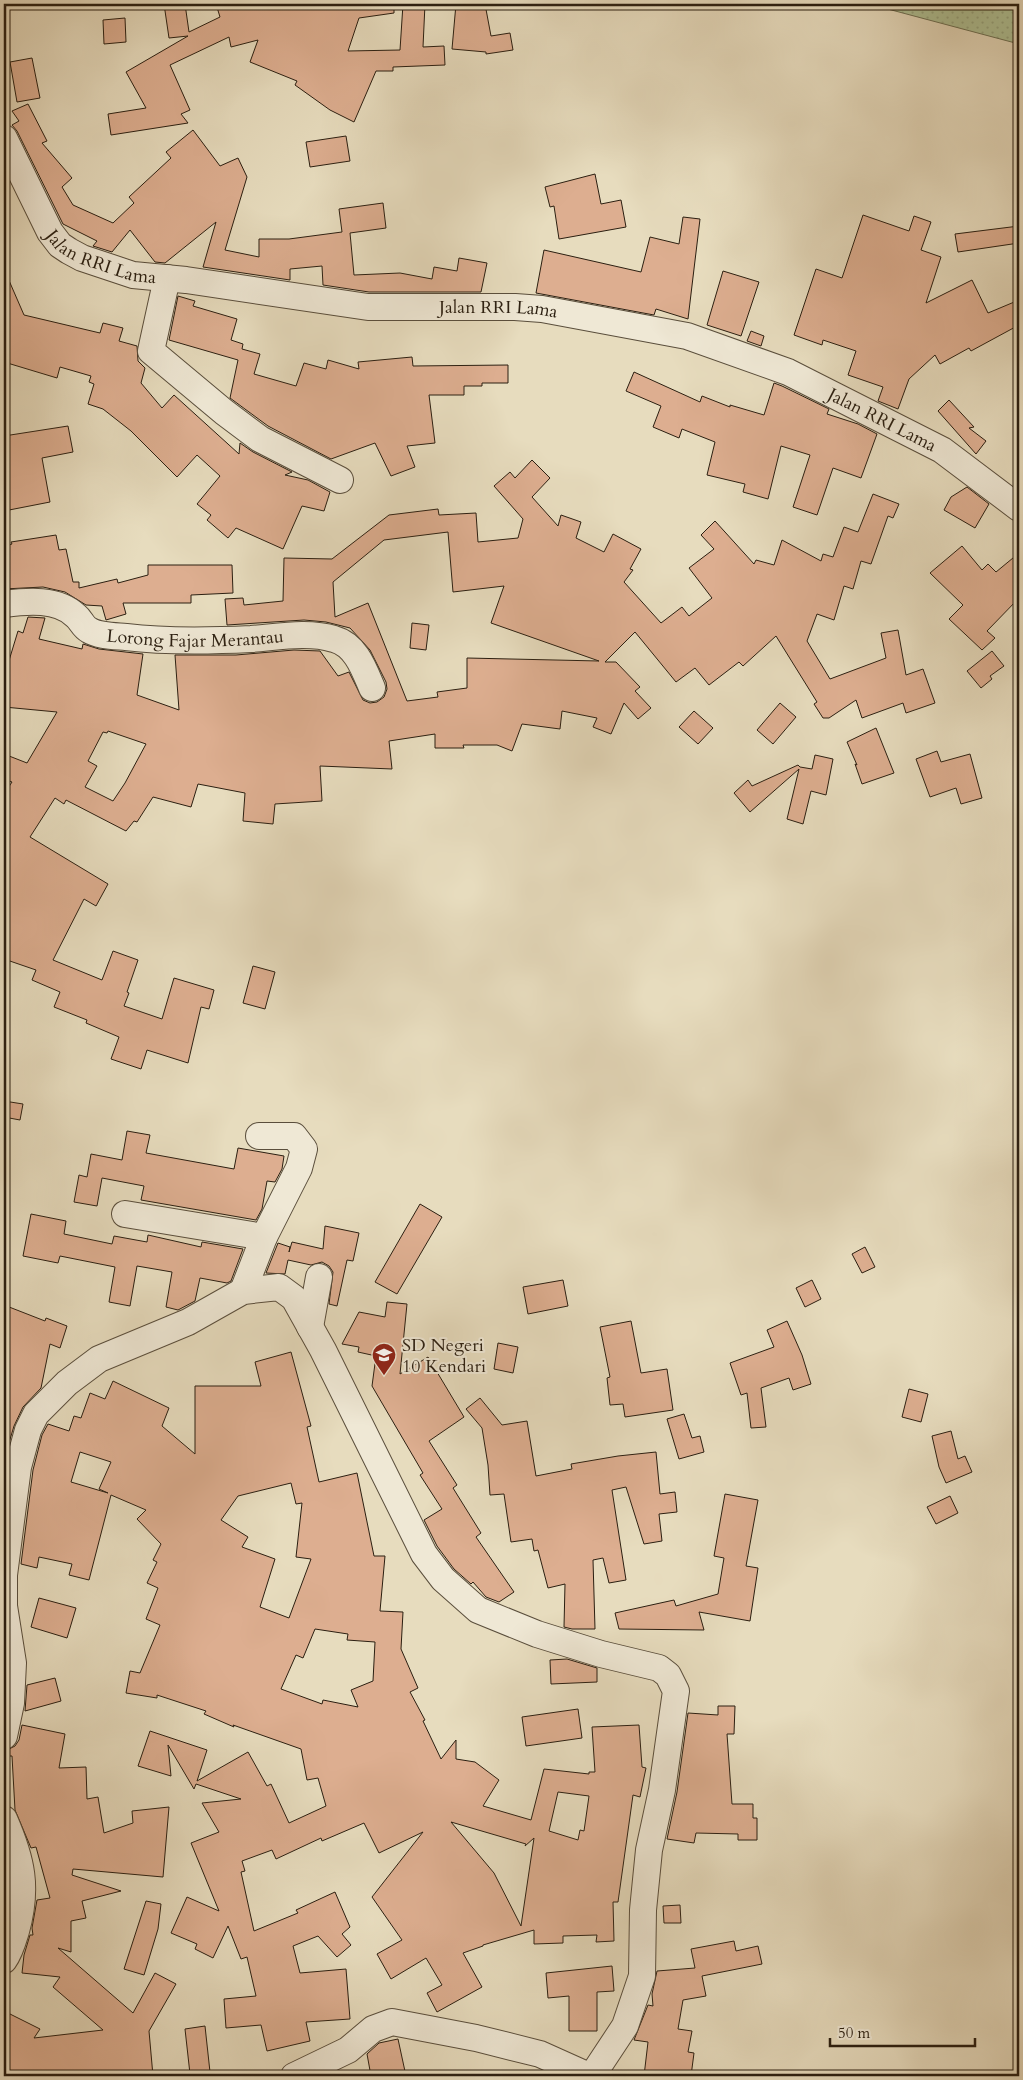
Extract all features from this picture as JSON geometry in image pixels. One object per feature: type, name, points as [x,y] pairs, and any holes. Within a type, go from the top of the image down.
[{"type":"street","name":"Jalan RRI Lama","points":[[4,138],[50,232],[60,245],[82,258],[111,269],[133,276],[167,278],[368,307],[542,309],[687,336],[788,372],[942,450],[1019,508]]},
{"type":"street","points":[[167,278],[151,351],[224,412],[260,439],[340,480]]},
{"type":"street","name":"Lorong Fajar Merantau","points":[[4,604],[33,601],[48,603],[76,615],[89,631],[127,637],[195,641],[297,636],[321,636],[336,639],[350,647],[358,658],[372,688]]},
{"type":"street","points":[[243,1291],[264,1236],[299,1168],[304,1149],[294,1136],[259,1136]]},
{"type":"street","points":[[125,1214],[264,1236]]},
{"type":"street","points":[[310,1327],[319,1277]]},
{"type":"street","points":[[4,1736],[10,1703],[13,1664],[4,1606],[4,1575],[18,1467],[28,1430],[36,1414],[67,1383],[99,1359],[167,1332],[243,1291],[279,1287],[288,1292],[302,1310],[424,1554],[443,1580],[478,1610],[555,1639],[659,1668],[668,1675],[676,1690],[662,1790],[649,1850],[643,1910],[642,1976],[624,2026],[591,2076],[540,2054],[476,2038],[392,2022],[373,2029],[348,2050],[294,2076]]},
{"type":"street","points":[[4,1819],[21,1863],[23,1904],[12,1915],[13,1941],[4,1960]]},
{"type":"green space","points":[[869,4],[1019,4],[1019,44]]},
{"type":"building","points":[[164,4],[185,4],[189,32],[220,17],[216,4],[394,4],[394,13],[359,18],[348,51],[400,50],[403,4],[425,4],[423,47],[444,46],[445,65],[393,67],[393,71],[376,71],[354,122],[330,110],[295,85],[297,81],[250,62],[258,40],[231,47],[229,37],[170,65],[190,110],[181,114],[188,123],[111,135],[108,114],[146,108],[126,72],[188,36],[169,38]]},
{"type":"building","points":[[456,4],[485,4],[491,36],[510,33],[513,50],[486,54],[486,52],[452,49]]},
{"type":"building","points":[[125,18],[126,42],[104,44],[103,20]]},
{"type":"building","points":[[32,58],[40,98],[17,102],[10,62]]},
{"type":"building","points":[[28,104],[47,141],[42,143],[72,178],[62,187],[73,205],[113,223],[134,203],[129,197],[171,158],[166,152],[193,130],[220,166],[238,158],[247,177],[225,250],[259,257],[259,239],[289,239],[342,232],[339,209],[383,203],[386,228],[350,233],[354,275],[400,273],[432,279],[434,267],[457,271],[459,258],[487,263],[481,292],[369,292],[323,285],[322,266],[290,269],[290,280],[203,267],[216,222],[165,263],[155,262],[130,230],[112,252],[93,246],[97,241],[63,224],[17,131],[12,125],[19,121],[12,111]]},
{"type":"building","points":[[346,136],[350,161],[310,167],[306,142]]},
{"type":"building","points":[[595,174],[601,204],[621,200],[626,227],[559,239],[554,206],[550,207],[545,187]]},
{"type":"building","points":[[863,215],[909,231],[914,216],[931,222],[921,250],[941,257],[926,303],[972,280],[988,313],[1019,300],[1019,325],[971,351],[969,348],[940,364],[935,355],[909,379],[898,409],[878,401],[883,387],[848,375],[856,351],[823,340],[822,345],[794,335],[816,269],[842,278]]},
{"type":"building","points":[[683,217],[700,219],[688,319],[656,309],[654,315],[536,293],[544,250],[641,272],[650,237],[679,244]]},
{"type":"building","points":[[1019,226],[1019,243],[958,252],[955,234]]},
{"type":"building","points":[[4,269],[24,315],[100,333],[103,323],[123,328],[119,341],[137,346],[138,361],[145,368],[141,383],[162,408],[174,395],[239,454],[240,443],[253,452],[292,472],[285,475],[308,480],[330,492],[324,511],[302,506],[283,549],[236,528],[228,538],[207,520],[211,515],[197,504],[220,476],[197,455],[177,477],[131,431],[103,409],[88,404],[94,384],[89,382],[91,376],[60,367],[57,378],[4,362]]},
{"type":"building","points":[[723,271],[759,282],[741,336],[707,325]]},
{"type":"building","points":[[178,296],[195,301],[193,306],[237,319],[231,340],[243,344],[242,349],[260,354],[254,374],[296,386],[304,363],[326,369],[328,360],[359,369],[358,362],[412,357],[413,366],[508,365],[508,383],[482,383],[482,386],[464,386],[464,395],[429,395],[435,443],[407,446],[415,467],[391,476],[375,443],[331,459],[268,426],[230,398],[238,360],[169,340]]},
{"type":"building","points":[[751,331],[764,336],[761,346],[747,341]]},
{"type":"building","points":[[634,372],[700,402],[702,396],[730,407],[730,405],[764,415],[774,383],[829,409],[827,414],[858,424],[877,434],[861,478],[833,468],[817,515],[793,507],[810,455],[781,446],[768,499],[743,492],[745,484],[707,475],[715,442],[682,429],[679,438],[653,427],[661,406],[626,391]]},
{"type":"building","points":[[949,400],[974,427],[969,428],[986,441],[976,454],[938,411]]},
{"type":"building","points":[[68,426],[73,452],[42,458],[50,502],[4,511],[4,436]]},
{"type":"building","points":[[532,460],[550,478],[532,497],[558,526],[561,515],[581,522],[576,538],[604,552],[613,534],[641,549],[630,569],[633,570],[624,582],[661,623],[682,607],[689,616],[712,598],[689,568],[714,549],[701,535],[715,521],[754,564],[756,560],[774,565],[782,540],[821,561],[823,554],[833,557],[844,527],[858,532],[873,494],[899,504],[893,518],[888,516],[871,564],[861,561],[853,589],[844,586],[834,620],[817,614],[807,641],[830,679],[886,658],[881,633],[898,630],[906,675],[923,669],[935,703],[906,713],[903,703],[862,718],[856,700],[829,718],[823,718],[814,704],[817,702],[776,636],[743,666],[739,662],[709,685],[695,668],[676,682],[635,632],[605,662],[616,662],[640,687],[635,691],[651,708],[638,719],[624,703],[611,734],[593,727],[597,718],[562,711],[560,729],[522,724],[512,751],[497,745],[463,745],[464,748],[435,748],[435,734],[389,741],[392,769],[320,766],[322,801],[275,804],[273,824],[243,821],[245,793],[198,784],[191,807],[153,797],[137,822],[134,821],[126,831],[66,800],[64,804],[55,798],[30,837],[108,884],[96,906],[84,899],[53,960],[102,980],[113,951],[138,960],[124,1006],[162,1019],[174,978],[214,990],[209,1009],[201,1007],[188,1063],[147,1050],[141,1069],[111,1059],[119,1037],[86,1023],[87,1020],[54,1007],[60,992],[32,980],[36,970],[4,959],[4,794],[12,782],[4,779],[4,754],[27,763],[57,712],[4,707],[4,677],[18,631],[23,633],[28,617],[45,618],[39,639],[82,649],[83,644],[99,649],[143,654],[137,695],[179,710],[175,655],[236,655],[294,650],[320,651],[338,676],[349,672],[363,700],[370,703],[377,702],[384,697],[387,689],[386,682],[370,650],[350,628],[326,622],[304,620],[227,625],[225,599],[243,598],[244,605],[283,601],[284,558],[332,559],[389,515],[438,509],[439,515],[476,513],[478,542],[518,538],[523,519],[494,486],[510,472],[515,478]],"holes":[[[448,532],[453,592],[504,586],[491,623],[599,661],[467,658],[467,688],[437,692],[438,697],[407,701],[368,603],[335,617],[333,582],[384,540]],[[108,731],[146,744],[113,801],[85,787],[97,766],[88,761],[103,732],[107,733]]]},
{"type":"building","points":[[967,487],[989,504],[975,528],[944,510],[951,497]]},
{"type":"building","points":[[56,535],[59,550],[66,549],[73,582],[79,582],[79,588],[117,579],[118,583],[148,575],[148,565],[232,565],[233,593],[191,595],[191,603],[123,603],[126,614],[106,620],[102,606],[86,605],[65,592],[43,587],[4,589],[4,546],[12,544],[11,542]]},
{"type":"building","points":[[962,546],[982,570],[988,564],[996,572],[1019,553],[1019,598],[987,631],[995,638],[982,650],[949,619],[963,605],[930,573]]},
{"type":"building","points":[[412,623],[429,625],[426,650],[410,648]]},
{"type":"building","points":[[992,651],[1004,666],[990,676],[992,679],[981,688],[967,671]]},
{"type":"building","points":[[780,703],[796,717],[773,744],[757,730]]},
{"type":"building","points":[[694,711],[713,728],[698,744],[679,727]]},
{"type":"building","points":[[876,728],[894,773],[862,784],[855,764],[857,765],[847,742]]},
{"type":"building","points":[[937,751],[941,762],[970,754],[982,798],[961,804],[956,788],[930,797],[916,759]]},
{"type":"building","points":[[815,755],[833,759],[826,795],[811,791],[803,824],[787,819],[799,769],[750,812],[734,793],[748,780],[752,786],[798,765],[812,769]]},
{"type":"building","points":[[253,966],[275,972],[265,1009],[243,1003]]},
{"type":"building","points":[[4,1101],[23,1104],[20,1120],[4,1117]]},
{"type":"building","points":[[127,1131],[150,1135],[146,1153],[234,1169],[238,1148],[284,1156],[282,1169],[275,1182],[267,1181],[262,1209],[256,1220],[141,1200],[144,1186],[102,1178],[97,1206],[74,1202],[79,1175],[87,1177],[91,1154],[122,1160]]},
{"type":"building","points":[[420,1204],[442,1217],[397,1294],[375,1282]]},
{"type":"building","points":[[31,1214],[66,1221],[64,1234],[112,1244],[114,1236],[147,1242],[148,1235],[201,1247],[202,1242],[243,1249],[231,1281],[227,1283],[200,1278],[195,1301],[178,1310],[166,1307],[172,1272],[137,1266],[130,1306],[109,1302],[115,1267],[60,1256],[58,1263],[23,1256]]},
{"type":"building","points":[[325,1226],[359,1233],[353,1261],[347,1260],[337,1306],[329,1304],[333,1272],[329,1266],[322,1262],[311,1265],[288,1260],[285,1274],[266,1273],[278,1243],[290,1247],[289,1252],[292,1242],[323,1249]]},
{"type":"building","points":[[865,1247],[875,1267],[862,1273],[852,1254]]},
{"type":"building","points":[[563,1280],[568,1306],[528,1314],[523,1287]]},
{"type":"building","points":[[812,1280],[821,1299],[805,1307],[796,1288]]},
{"type":"building","points":[[387,1302],[407,1304],[400,1374],[428,1357],[464,1417],[429,1441],[457,1485],[453,1488],[481,1533],[476,1537],[514,1592],[499,1602],[486,1597],[473,1582],[471,1584],[454,1569],[437,1546],[424,1520],[442,1509],[420,1475],[423,1473],[372,1386],[376,1356],[358,1352],[359,1347],[342,1344],[359,1312],[385,1317]]},
{"type":"building","points":[[4,1305],[45,1321],[46,1318],[67,1326],[60,1348],[50,1344],[41,1388],[23,1407],[14,1426],[8,1446],[4,1445]]},
{"type":"building","points":[[631,1321],[641,1373],[667,1369],[673,1410],[625,1417],[623,1404],[610,1405],[607,1378],[610,1377],[600,1327]]},
{"type":"building","points":[[787,1321],[802,1355],[811,1384],[793,1390],[789,1378],[761,1388],[766,1427],[751,1428],[747,1393],[741,1395],[730,1363],[774,1347],[767,1330]]},
{"type":"building","points":[[498,1343],[518,1347],[513,1373],[494,1369]]},
{"type":"building","points":[[291,1352],[311,1426],[307,1427],[319,1482],[357,1473],[374,1556],[385,1556],[380,1611],[403,1612],[401,1649],[418,1688],[410,1692],[425,1720],[423,1721],[441,1759],[456,1740],[456,1759],[475,1762],[499,1780],[483,1806],[531,1820],[544,1769],[589,1774],[589,1772],[595,1772],[592,1727],[639,1725],[642,1767],[646,1768],[640,1797],[633,1795],[618,1902],[613,1902],[614,1941],[596,1942],[597,1935],[563,1936],[563,1943],[534,1944],[534,1930],[463,1953],[482,1987],[437,2012],[427,1993],[442,1985],[426,1958],[391,1979],[377,1954],[402,1940],[372,1897],[423,1832],[379,1853],[364,1823],[322,1841],[321,1838],[276,1859],[272,1850],[242,1861],[245,1871],[241,1872],[254,1931],[298,1913],[296,1910],[335,1892],[350,1927],[342,1934],[351,1945],[337,1957],[318,1936],[293,1946],[300,1973],[346,1969],[350,2019],[306,2022],[310,2041],[267,2051],[261,2025],[226,2028],[224,1999],[256,1996],[247,1957],[241,1959],[228,1926],[213,1958],[195,1949],[197,1944],[171,1933],[187,1897],[219,1911],[191,1843],[219,1832],[202,1803],[241,1799],[196,1784],[194,1789],[168,1745],[171,1776],[138,1766],[150,1731],[207,1750],[197,1781],[248,1752],[267,1786],[271,1784],[289,1823],[326,1806],[318,1778],[307,1780],[301,1749],[233,1725],[234,1727],[204,1714],[206,1711],[157,1695],[157,1698],[126,1693],[130,1671],[140,1673],[160,1625],[146,1619],[158,1588],[147,1583],[157,1562],[153,1560],[161,1544],[137,1519],[146,1510],[111,1495],[89,1580],[69,1575],[72,1564],[39,1557],[37,1568],[21,1564],[33,1470],[42,1435],[48,1424],[69,1431],[74,1416],[81,1418],[90,1393],[105,1399],[113,1381],[169,1408],[162,1426],[195,1454],[195,1386],[261,1386],[255,1362]],"holes":[[[80,1452],[111,1462],[99,1489],[108,1493],[71,1482]],[[291,1483],[296,1504],[302,1503],[296,1557],[311,1559],[289,1618],[260,1607],[275,1559],[242,1547],[248,1537],[221,1520],[238,1496]],[[315,1629],[348,1634],[347,1640],[375,1642],[373,1681],[351,1690],[358,1707],[323,1700],[322,1704],[281,1689],[296,1655],[303,1658]],[[558,1792],[589,1796],[584,1831],[580,1830],[578,1840],[549,1831]],[[451,1822],[526,1844],[525,1846],[534,1838],[521,1926],[494,1873]]]},
{"type":"building","points":[[909,1389],[928,1394],[921,1422],[902,1417]]},
{"type":"building","points":[[480,1398],[502,1425],[527,1421],[536,1476],[572,1469],[571,1464],[656,1452],[660,1494],[675,1492],[677,1512],[659,1514],[662,1541],[644,1544],[626,1487],[612,1490],[626,1580],[609,1583],[603,1558],[593,1560],[595,1629],[564,1627],[565,1584],[548,1588],[538,1550],[534,1551],[532,1539],[511,1542],[504,1494],[490,1495],[488,1465],[482,1428],[466,1409]]},
{"type":"building","points":[[684,1414],[692,1438],[700,1436],[704,1452],[679,1459],[667,1419]]},
{"type":"building","points":[[951,1431],[958,1459],[965,1456],[972,1472],[946,1483],[939,1467],[932,1436]]},
{"type":"building","points":[[725,1494],[758,1500],[746,1566],[758,1568],[750,1621],[699,1612],[704,1630],[619,1629],[615,1613],[674,1600],[676,1606],[718,1594],[724,1558],[714,1556]]},
{"type":"building","points":[[950,1496],[958,1513],[936,1524],[927,1507]]},
{"type":"building","points":[[39,1598],[76,1608],[67,1638],[31,1627]]},
{"type":"building","points":[[567,1659],[597,1668],[597,1682],[551,1684],[550,1660]]},
{"type":"building","points":[[55,1678],[61,1701],[25,1711],[27,1685]]},
{"type":"building","points":[[718,1706],[735,1706],[734,1734],[727,1734],[732,1804],[753,1804],[753,1818],[757,1818],[757,1840],[738,1840],[738,1834],[696,1833],[694,1843],[667,1839],[677,1792],[688,1713],[718,1715]]},
{"type":"building","points":[[578,1709],[582,1738],[526,1746],[522,1717]]},
{"type":"building","points":[[22,1725],[65,1734],[59,1768],[86,1767],[87,1799],[98,1797],[104,1833],[133,1823],[132,1811],[169,1807],[163,1877],[73,1869],[72,1875],[121,1891],[82,1901],[86,1918],[71,1921],[71,1952],[58,1948],[133,2013],[155,1973],[176,1984],[149,2031],[153,2076],[4,2076],[4,2011],[40,2029],[34,2038],[103,2030],[53,1987],[60,1977],[22,1973],[24,1955],[30,1935],[33,1935],[32,1928],[37,1900],[50,1898],[36,1847],[31,1848],[15,1810],[12,1756],[6,1756],[7,1750],[15,1746],[19,1740]]},
{"type":"building","points":[[146,1901],[161,1904],[158,1929],[144,1975],[124,1969]]},
{"type":"building","points":[[680,1905],[681,1923],[664,1923],[663,1906]]},
{"type":"building","points":[[734,1941],[736,1951],[758,1946],[762,1964],[702,1976],[706,1996],[683,2000],[678,2029],[692,2031],[688,2052],[694,2053],[691,2076],[644,2076],[648,2042],[634,2040],[648,2005],[653,2006],[652,1994],[657,1971],[695,1968],[691,1949]]},
{"type":"building","points":[[612,1966],[614,1991],[597,1992],[597,2031],[569,2031],[569,1996],[548,1998],[546,1973]]},
{"type":"building","points":[[205,2026],[210,2072],[190,2074],[185,2029]]},
{"type":"building","points":[[398,2039],[406,2076],[371,2076],[367,2054],[379,2043]]},
{"type":"place","name":"SD Negeri 10 Kendari","points":[[384,1376]]}]
